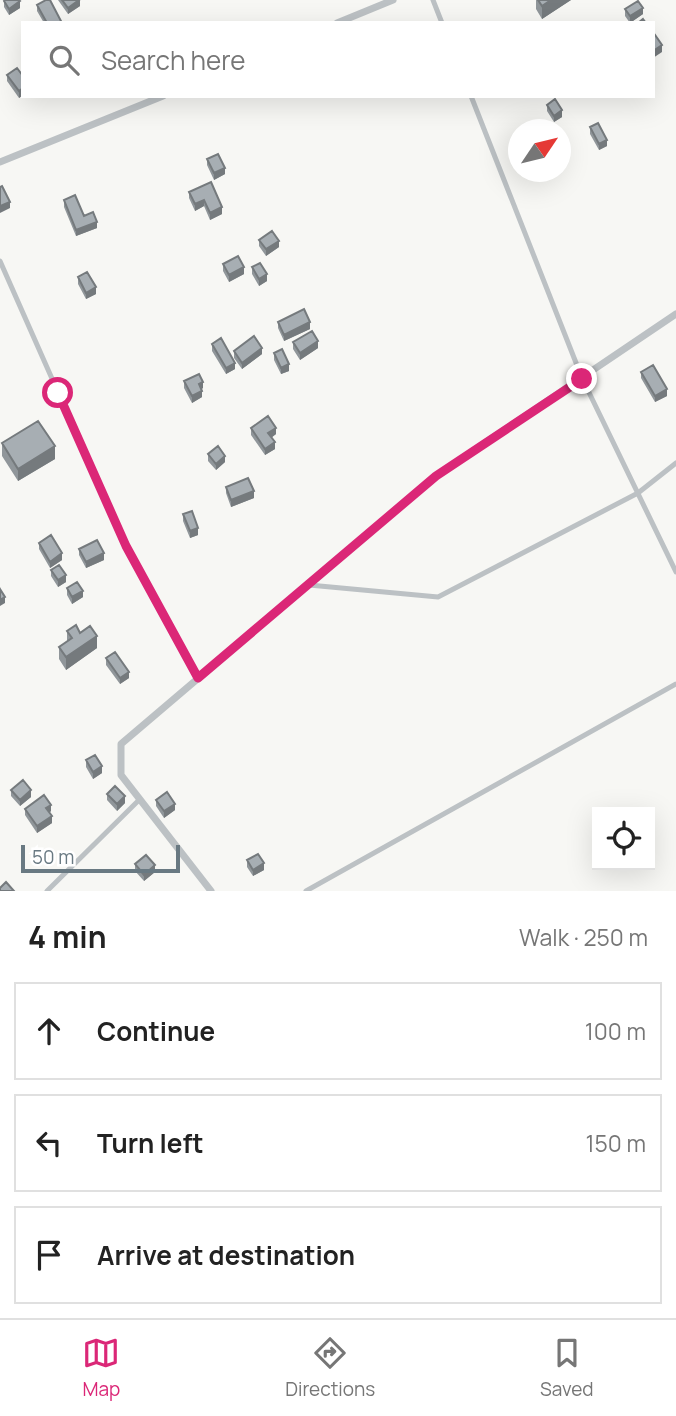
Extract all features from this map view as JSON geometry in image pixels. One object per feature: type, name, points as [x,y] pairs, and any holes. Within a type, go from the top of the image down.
[{"type":"street","points":[[342,21],[393,0]]},
{"type":"street","points":[[0,162],[158,98]]},
{"type":"street","points":[[211,891],[121,775],[121,744],[436,476],[676,314]]},
{"type":"lane","points":[[433,0],[441,21]]},
{"type":"lane","points":[[472,98],[582,379],[676,572]]},
{"type":"lane","points":[[0,261],[126,546],[198,678]]},
{"type":"lane","points":[[309,585],[438,597],[638,493],[676,463]]},
{"type":"lane","points":[[306,891],[676,684]]},
{"type":"lane","points":[[47,891],[140,799]]},
{"type":"building","points":[[5,0],[19,0],[20,1],[9,9]]},
{"type":"building","points":[[50,0],[61,21],[46,21],[37,5]]},
{"type":"building","points":[[62,0],[79,0],[68,8]]},
{"type":"building","points":[[538,0],[551,0],[542,6]]},
{"type":"building","points":[[638,1],[643,8],[630,16],[625,9]]},
{"type":"building","points":[[655,35],[662,45],[655,50]]},
{"type":"building","points":[[17,68],[21,73],[21,90],[19,91],[7,75]]},
{"type":"building","points":[[555,99],[562,110],[554,116],[547,105]]},
{"type":"building","points":[[598,123],[607,140],[599,144],[590,127]]},
{"type":"building","points":[[218,154],[225,168],[214,173],[207,159]]},
{"type":"building","points":[[211,182],[222,207],[210,213],[204,200],[195,204],[189,192]]},
{"type":"building","points":[[2,186],[10,202],[0,206],[0,187]]},
{"type":"building","points":[[75,195],[84,216],[93,212],[97,222],[76,230],[64,200]]},
{"type":"building","points":[[272,231],[279,241],[266,249],[259,240]]},
{"type":"building","points":[[238,256],[244,267],[229,275],[223,264]]},
{"type":"building","points":[[260,263],[267,274],[259,279],[252,267]]},
{"type":"building","points":[[87,272],[96,287],[86,293],[78,277]]},
{"type":"building","points":[[304,309],[310,322],[284,335],[278,322]]},
{"type":"building","points":[[312,331],[318,341],[300,353],[293,342]]},
{"type":"building","points":[[254,336],[262,348],[242,363],[234,351]]},
{"type":"building","points":[[221,338],[235,363],[226,368],[212,344]]},
{"type":"building","points":[[282,349],[289,364],[281,368],[274,353]]},
{"type":"building","points":[[653,365],[667,389],[655,396],[641,372]]},
{"type":"building","points":[[199,374],[203,382],[199,384],[202,391],[192,396],[184,381]]},
{"type":"building","points":[[268,416],[276,428],[268,433],[275,442],[265,449],[251,428]]},
{"type":"building","points":[[38,421],[55,446],[18,469],[2,443]]},
{"type":"building","points":[[218,446],[225,456],[216,464],[208,454]]},
{"type":"building","points":[[248,478],[254,491],[231,500],[226,487]]},
{"type":"building","points":[[192,511],[198,528],[190,531],[183,514]]},
{"type":"building","points":[[51,535],[62,553],[50,562],[39,543]]},
{"type":"building","points":[[97,540],[104,553],[86,562],[79,549]]},
{"type":"building","points":[[59,565],[66,575],[58,580],[51,570]]},
{"type":"building","points":[[77,582],[83,591],[72,597],[67,588]]},
{"type":"building","points":[[76,625],[80,633],[90,626],[97,636],[66,657],[59,647],[72,638],[67,631]]},
{"type":"building","points":[[115,652],[129,672],[120,678],[106,658]]},
{"type":"building","points":[[95,755],[102,766],[93,772],[86,760]]},
{"type":"building","points":[[23,780],[31,790],[20,800],[11,790]]},
{"type":"building","points":[[115,786],[125,796],[117,804],[107,794]]},
{"type":"building","points":[[167,792],[175,804],[164,811],[156,800]]},
{"type":"building","points":[[44,795],[51,805],[46,808],[52,816],[37,826],[25,809]]},
{"type":"building","points":[[258,854],[264,863],[253,870],[247,860]]},
{"type":"building","points":[[146,855],[155,865],[144,875],[135,864]]},
{"type":"building","points":[[6,882],[14,891],[0,891]]},
{"type":"route","points":[[58,393],[126,546],[198,678],[436,476],[582,379]]}]
